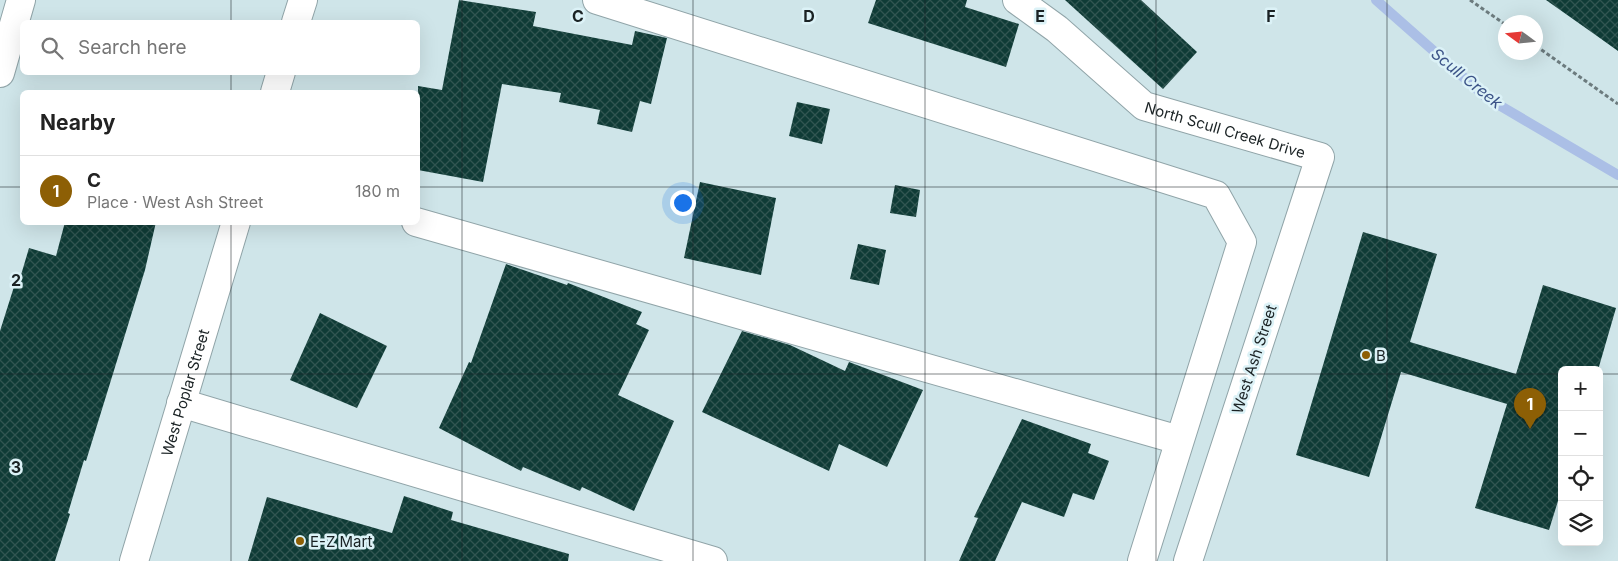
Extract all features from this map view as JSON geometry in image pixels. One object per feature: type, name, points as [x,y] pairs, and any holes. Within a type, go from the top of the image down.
[{"type":"street","points":[[0,73],[21,0]]},
{"type":"street","points":[[297,20],[303,0]]},
{"type":"street","points":[[597,0],[1216,195],[1242,242],[1142,561]]},
{"type":"street","name":"North Scull Creek Drive","points":[[1017,0],[1056,29],[1144,106],[1320,157]]},
{"type":"street","points":[[276,90],[280,75]]},
{"type":"street","name":"West Ash Street","points":[[1188,561],[1320,157]]},
{"type":"street","points":[[420,223],[1179,440]]},
{"type":"street","name":"West Poplar Street","points":[[134,561],[235,225]]},
{"type":"street","points":[[181,403],[712,561]]},
{"type":"path","points":[[1470,0],[1498,19]]},
{"type":"path","points":[[1543,51],[1618,104]]},
{"type":"building","points":[[459,0],[536,12],[533,26],[632,45],[635,31],[667,38],[651,104],[640,101],[632,132],[597,124],[600,110],[559,102],[561,93],[502,84],[483,182],[420,170],[420,90],[418,90],[418,86],[442,90]]},
{"type":"building","points":[[876,0],[967,0],[965,7],[1019,24],[1006,67],[868,23]]},
{"type":"building","points":[[1065,0],[1141,0],[1197,52],[1163,89]]},
{"type":"building","points":[[1546,0],[1618,0],[1618,51],[1597,36]]},
{"type":"building","points":[[797,102],[830,109],[822,144],[789,136]]},
{"type":"building","points":[[700,182],[776,198],[761,275],[684,258]]},
{"type":"building","points":[[895,185],[920,190],[916,217],[890,213]]},
{"type":"building","points":[[64,225],[155,225],[145,270],[86,461],[84,460],[55,561],[0,561],[0,331],[18,274],[21,275],[29,248],[56,256]]},
{"type":"building","points":[[1363,232],[1437,254],[1410,342],[1516,374],[1543,285],[1616,308],[1599,366],[1558,366],[1558,501],[1549,530],[1475,508],[1507,404],[1401,372],[1369,477],[1296,455]]},
{"type":"building","points":[[858,244],[886,250],[879,285],[850,279]]},
{"type":"building","points":[[506,264],[567,285],[568,283],[642,312],[636,324],[649,330],[618,395],[674,421],[634,511],[582,487],[580,491],[523,467],[521,471],[439,428],[469,362],[471,363]]},
{"type":"building","points":[[320,313],[387,346],[357,408],[290,380]]},
{"type":"building","points":[[742,331],[790,345],[845,371],[849,362],[923,390],[887,467],[839,444],[829,471],[702,412]]},
{"type":"building","points":[[1022,419],[1091,444],[1088,453],[1109,461],[1094,500],[1073,493],[1064,517],[1022,502],[995,561],[959,561],[978,518],[974,517]]},
{"type":"building","points":[[404,496],[453,512],[451,520],[569,554],[568,561],[248,561],[267,497],[392,533]]},
{"type":"waterway","name":"Scull Creek","points":[[1376,0],[1487,98],[1618,175]]},
{"type":"place","name":"B","points":[[1366,355]]},
{"type":"place","name":"C","points":[[1530,429]]},
{"type":"place","name":"E-Z Mart","points":[[300,541]]}]
